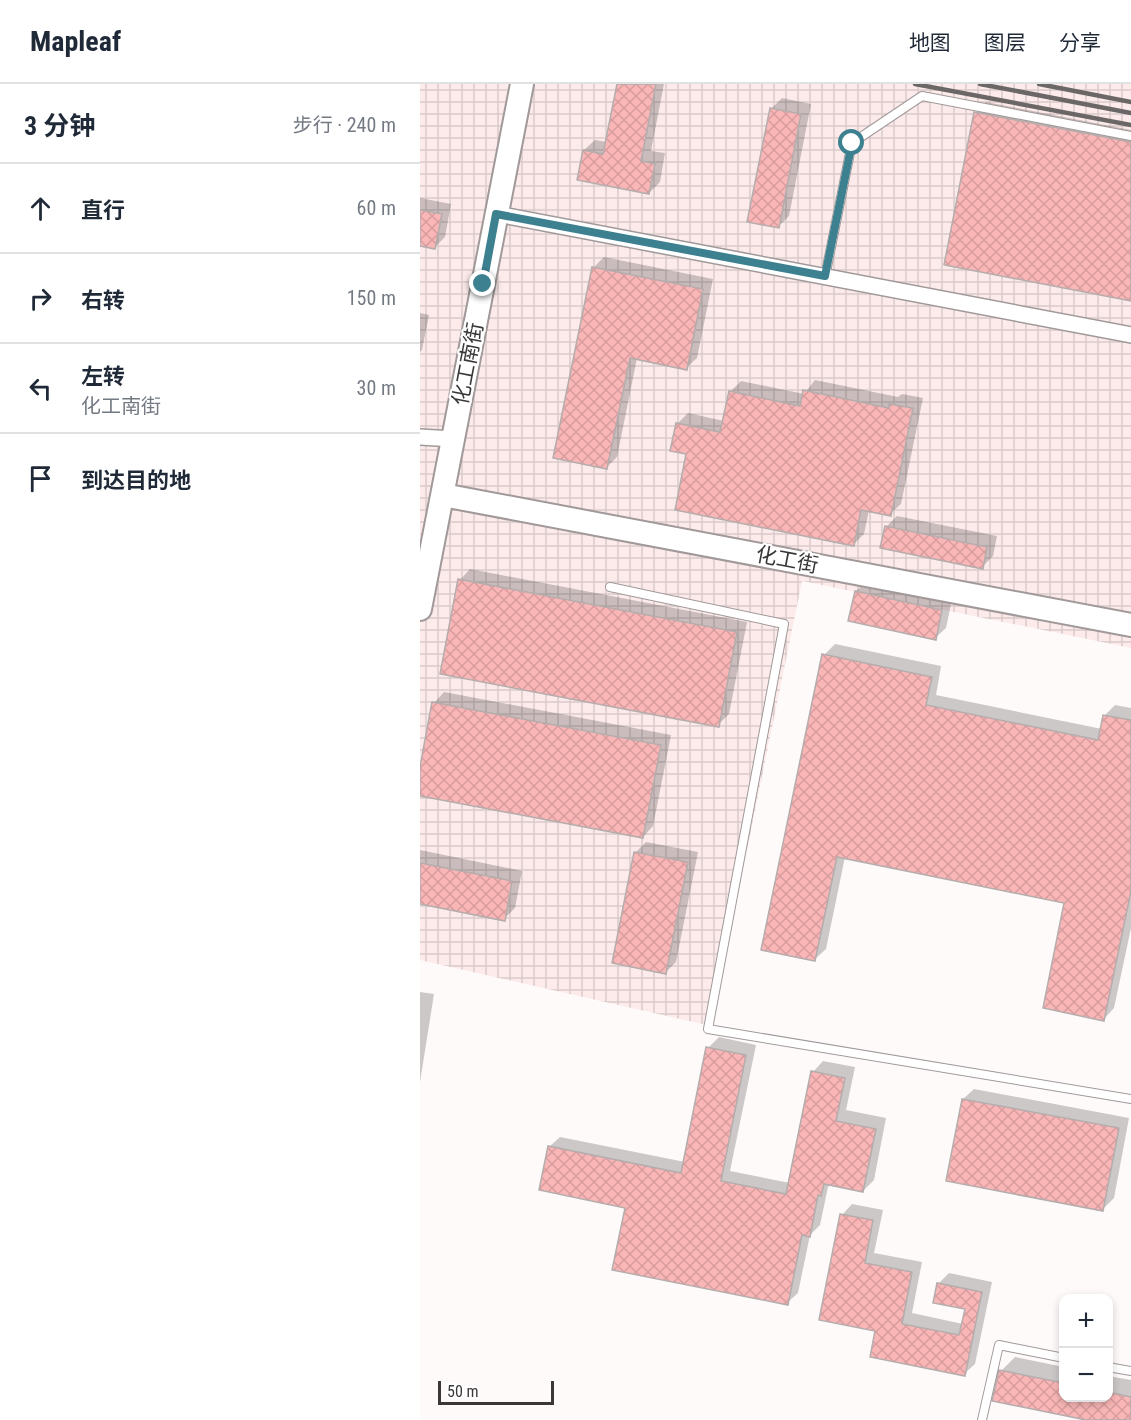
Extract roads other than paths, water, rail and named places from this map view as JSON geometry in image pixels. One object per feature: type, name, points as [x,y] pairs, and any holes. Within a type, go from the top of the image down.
[{"type":"street","name":"化工南街","points":[[420,609],[522,84]]},
{"type":"street","points":[[496,214],[1131,335]]},
{"type":"street","points":[[420,437],[453,439]]},
{"type":"street","name":"化工街","points":[[443,495],[1131,625]]},
{"type":"lane","points":[[825,276],[852,143],[922,96],[1131,136]]},
{"type":"lane","points":[[610,588],[784,624],[708,1029],[1131,1099]]},
{"type":"lane","points":[[982,1420],[999,1345],[1059,1357]]},
{"type":"lane","points":[[1113,1368],[1131,1371]]},
{"type":"railway","points":[[915,84],[1131,125]]},
{"type":"railway","points":[[980,84],[1131,113]]},
{"type":"railway","points":[[1039,84],[1131,102]]}]
